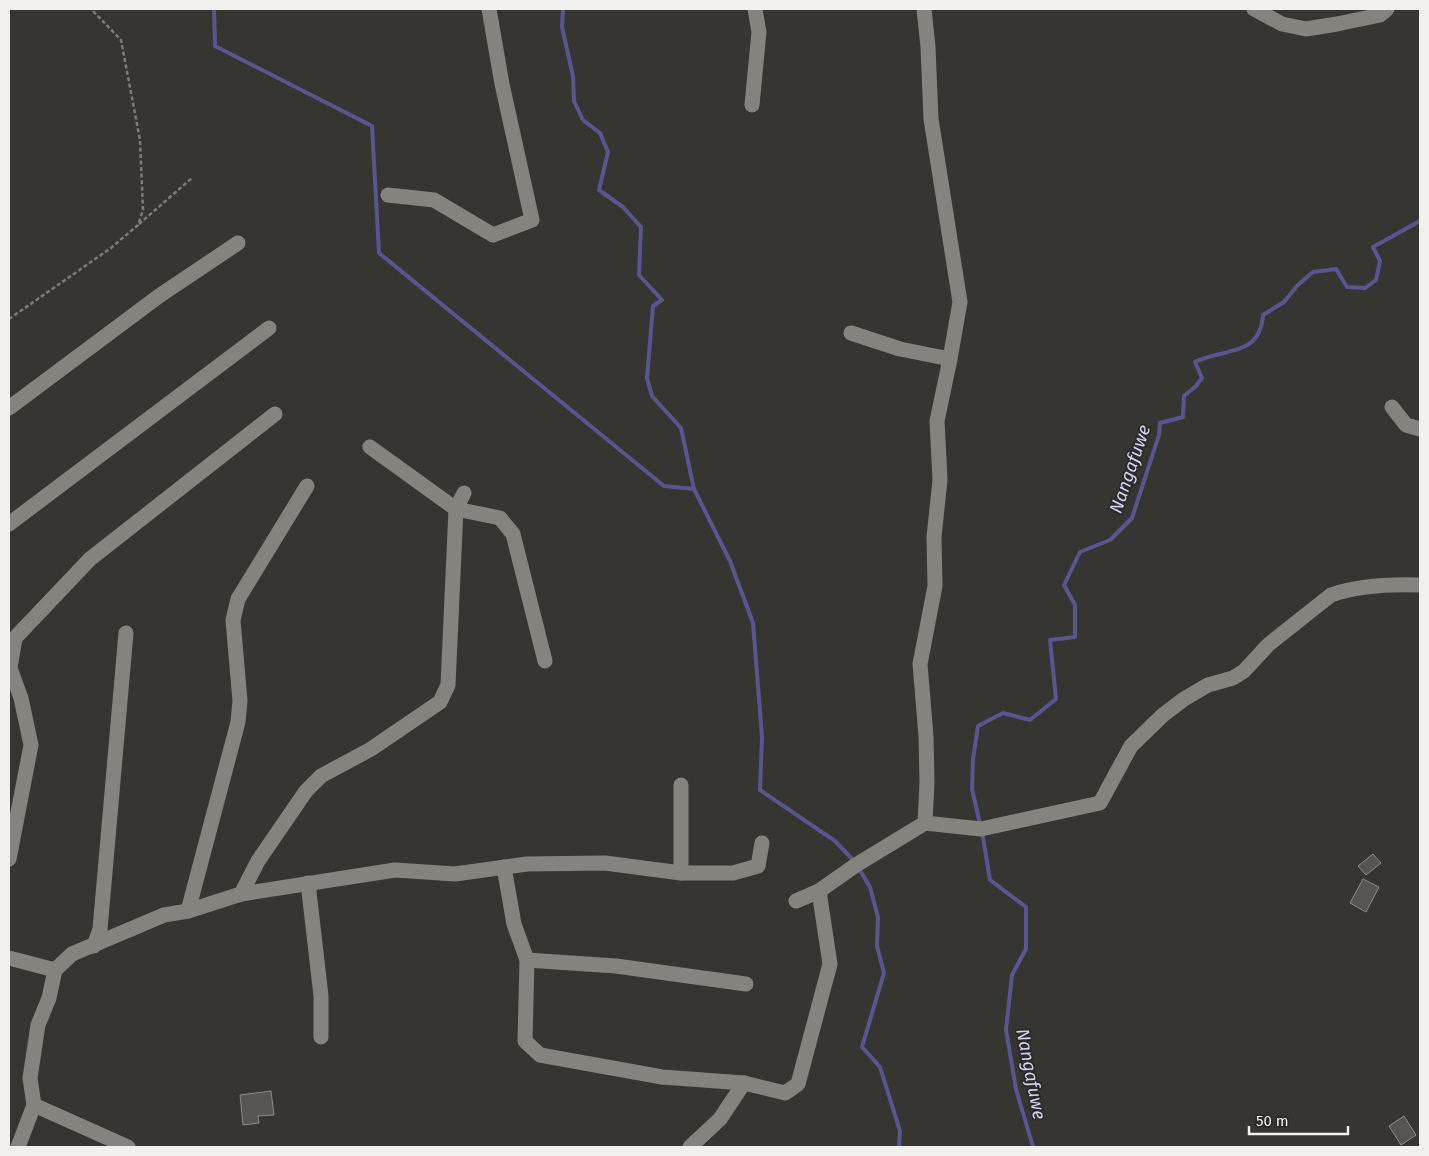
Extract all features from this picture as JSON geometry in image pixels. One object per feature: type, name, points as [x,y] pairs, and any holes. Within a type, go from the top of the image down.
[{"type":"street","points":[[388,195],[434,200],[493,235],[532,220],[502,84],[489,9]]},
{"type":"street","points":[[752,105],[759,32],[755,9]]},
{"type":"street","points":[[924,9],[928,47],[931,118],[960,302],[937,421],[940,480],[934,537],[935,586],[920,664],[926,736],[927,782],[925,823]]},
{"type":"street","points":[[1254,9],[1282,24],[1306,29],[1380,15],[1387,9]]},
{"type":"street","points":[[9,408],[159,296],[238,243]]},
{"type":"street","points":[[9,524],[269,328]]},
{"type":"street","points":[[851,333],[900,349],[950,359]]},
{"type":"street","points":[[1392,407],[1406,425],[1420,429]]},
{"type":"street","points":[[9,860],[31,745],[21,698],[10,668],[15,638],[90,559],[275,414]]},
{"type":"street","points":[[370,447],[456,508],[500,518],[513,534],[545,661]]},
{"type":"street","points":[[188,911],[238,722],[240,700],[233,620],[238,598],[307,486]]},
{"type":"street","points":[[241,894],[258,860],[306,791],[321,776],[372,749],[440,702],[448,686],[456,508],[464,493]]},
{"type":"street","points":[[796,901],[819,891],[856,865],[925,823],[981,829],[1100,803],[1131,746],[1163,715],[1184,699],[1208,685],[1232,678],[1244,671],[1268,645],[1330,595],[1343,591],[1390,584],[1420,585]]},
{"type":"street","points":[[94,946],[100,928],[126,633]]},
{"type":"street","points":[[681,785],[681,873]]},
{"type":"street","points":[[18,1147],[34,1105],[30,1078],[38,1025],[48,998],[55,970],[72,954],[164,915],[188,911],[241,894],[395,870],[455,874],[527,864],[605,863],[681,873],[733,872],[758,866],[762,843]]},
{"type":"street","points":[[504,867],[514,924],[527,960],[524,1041],[540,1055],[662,1077],[744,1083],[786,1093],[798,1084],[830,964],[819,891]]},
{"type":"street","points":[[308,883],[321,996],[321,1037]]},
{"type":"street","points":[[9,958],[55,970]]},
{"type":"street","points":[[527,960],[616,966],[746,984]]},
{"type":"street","points":[[690,1147],[720,1120],[744,1083]]},
{"type":"street","points":[[34,1105],[128,1147]]},
{"type":"path","points":[[91,9],[121,40],[140,140],[143,210],[138,225]]},
{"type":"path","points":[[9,319],[111,248],[192,178]]},
{"type":"building","points":[[1373,854],[1381,863],[1366,875],[1358,866]]},
{"type":"building","points":[[1363,879],[1379,887],[1366,912],[1350,903]]},
{"type":"building","points":[[271,1091],[274,1115],[258,1116],[259,1123],[243,1125],[240,1095]]},
{"type":"building","points":[[1404,1116],[1416,1135],[1401,1145],[1389,1126]]},
{"type":"waterway","points":[[214,9],[215,46],[372,126],[379,253],[664,486],[694,489]]},
{"type":"waterway","points":[[563,9],[562,27],[573,76],[574,101],[583,120],[600,133],[608,152],[599,190],[623,207],[641,227],[639,275],[662,300],[653,306],[647,378],[652,396],[681,428],[694,489],[730,561],[753,623],[762,737],[760,790],[835,841],[854,861]]},
{"type":"waterway","name":"Nangafuwe","points":[[980,824],[972,789],[973,759],[978,726],[1003,713],[1030,720],[1056,699],[1050,640],[1075,637],[1075,605],[1064,585],[1080,552],[1110,540],[1132,518],[1159,435],[1160,423],[1183,417],[1184,396],[1202,378],[1195,362],[1238,349],[1255,339],[1260,329],[1263,315],[1284,302],[1298,285],[1313,272],[1336,269],[1347,287],[1365,288],[1376,280],[1380,261],[1373,247],[1420,221]]},
{"type":"waterway","name":"Nangafuwe","points":[[982,831],[990,880],[1026,907],[1026,949],[1012,975],[1006,1030],[1016,1089],[1033,1147]]},
{"type":"waterway","points":[[858,867],[870,887],[878,917],[877,946],[884,973],[862,1047],[880,1067],[900,1131],[899,1147]]}]
